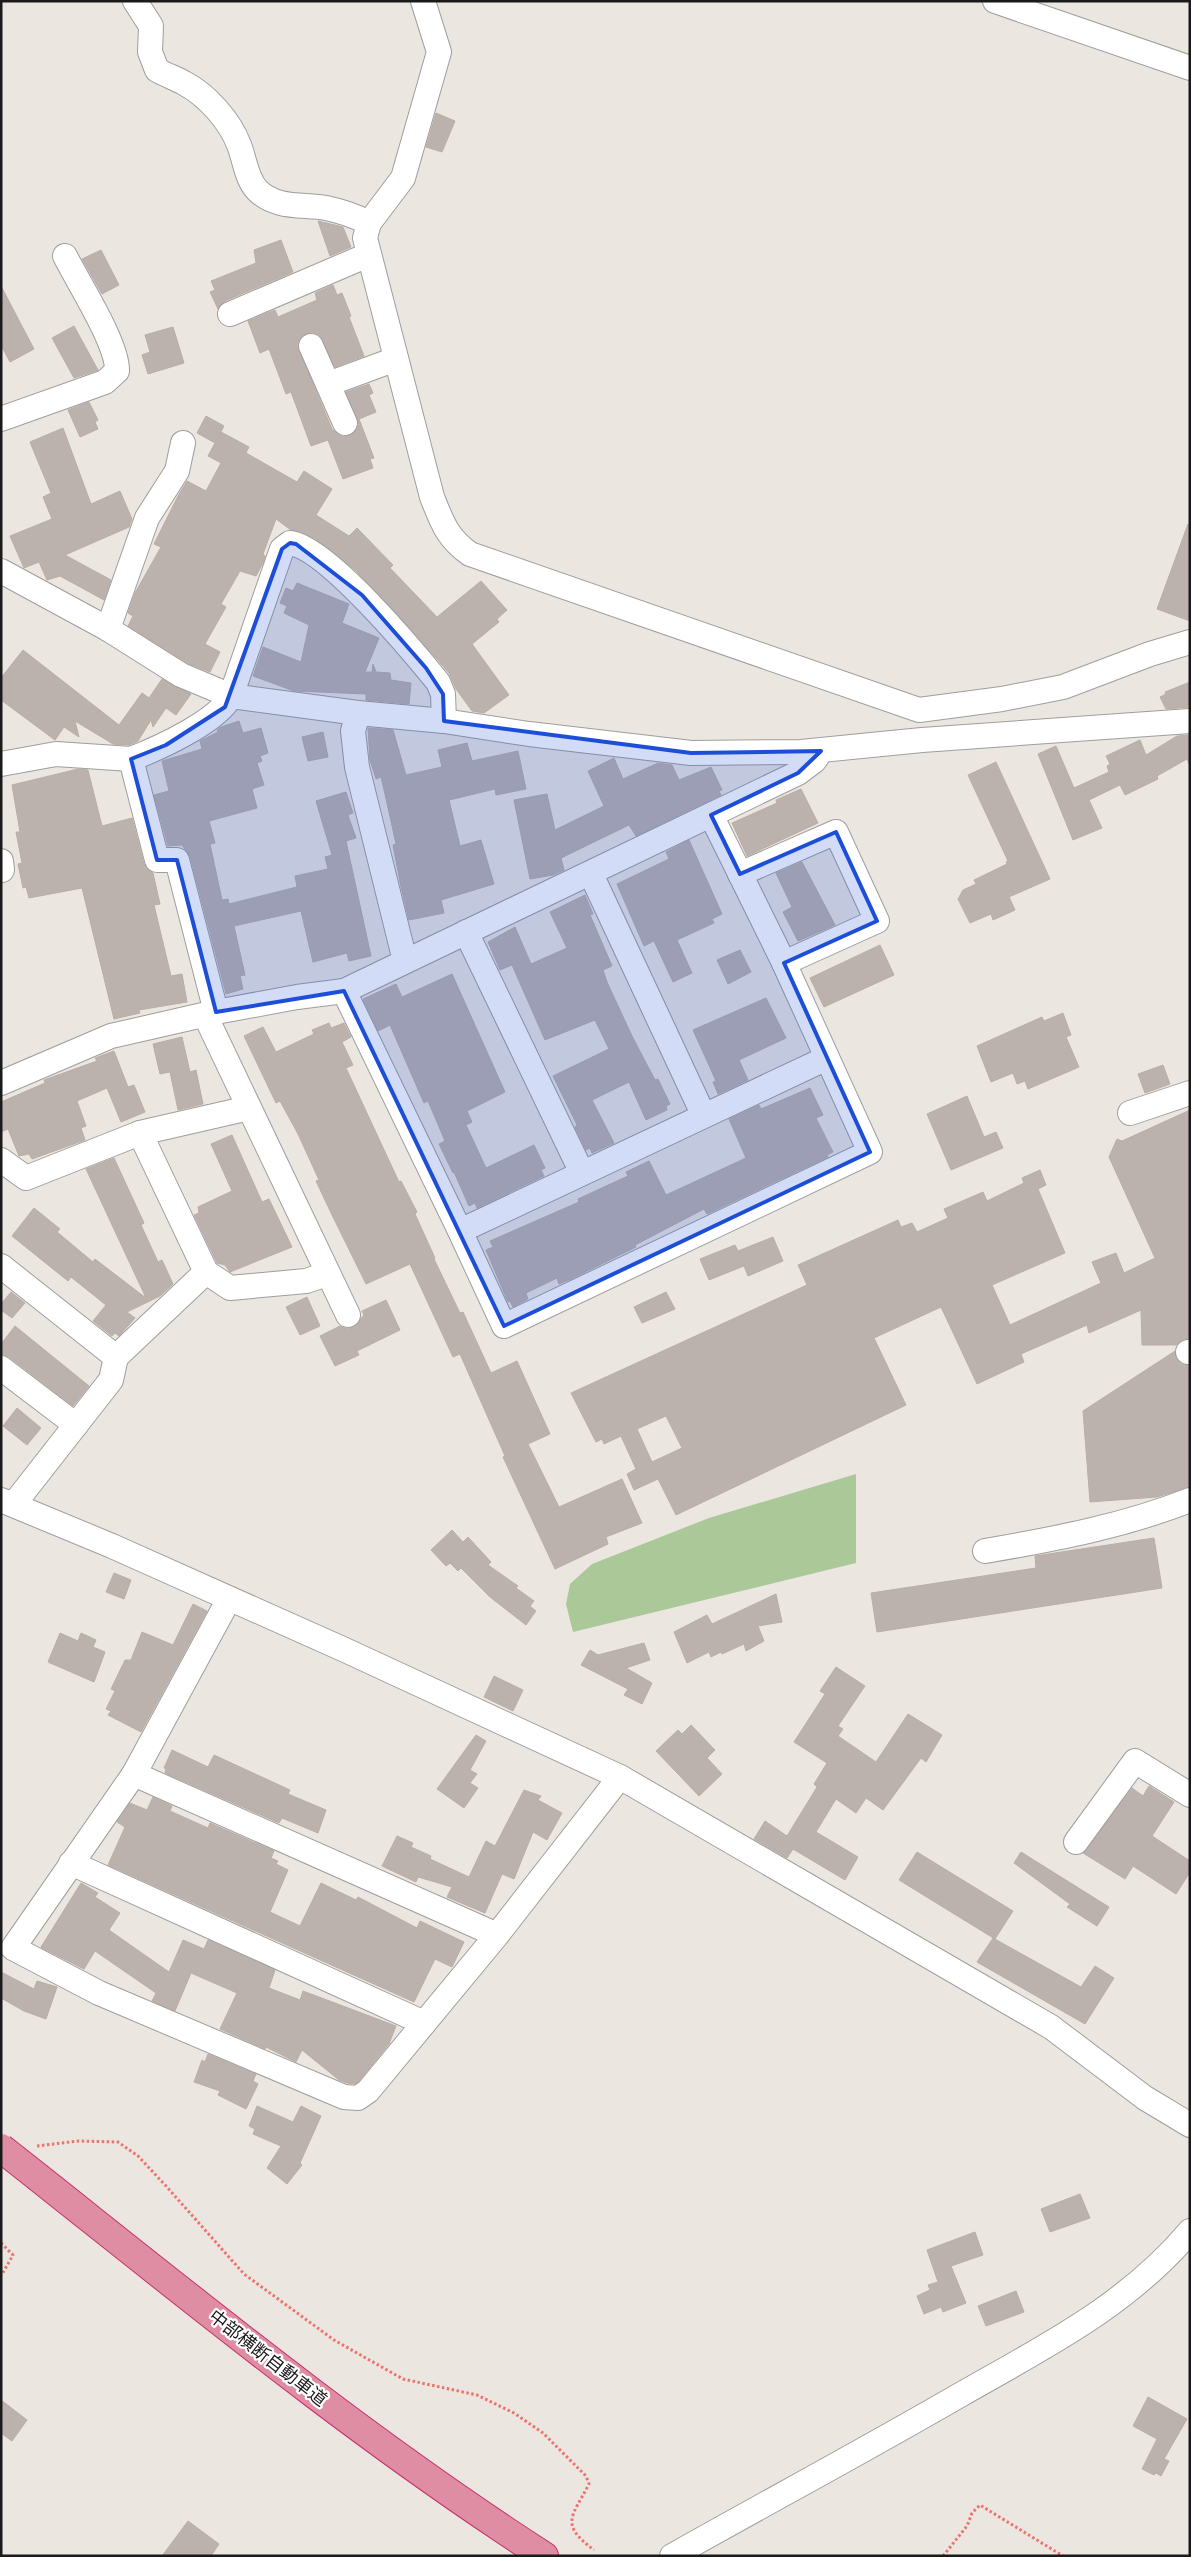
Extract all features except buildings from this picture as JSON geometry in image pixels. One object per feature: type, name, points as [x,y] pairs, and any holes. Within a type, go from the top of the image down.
[{"type":"highway","name":"中部横断自動車道","points":[[1,2148],[342,2414],[544,2556]]},
{"type":"street","points":[[135,1],[152,26],[150,52],[157,70],[185,83],[210,103],[227,123],[239,144],[248,176],[257,190],[270,199],[286,205],[324,208],[350,214],[369,223]]},
{"type":"street","points":[[423,1],[439,52],[403,178],[369,223],[365,238],[432,497],[444,528],[456,544],[470,554],[919,710],[1002,700],[1063,687],[1150,654],[1190,642]]},
{"type":"street","points":[[995,1],[1190,68]]},
{"type":"street","points":[[230,314],[368,254]]},
{"type":"street","points":[[1,420],[106,382],[117,370],[117,362],[102,328],[65,256]]},
{"type":"street","points":[[311,346],[345,423]]},
{"type":"street","points":[[328,384],[396,359]]},
{"type":"street","points":[[108,629],[147,518],[177,471],[183,443]]},
{"type":"street","points":[[1,764],[56,754],[132,759],[166,745],[226,707],[282,548],[290,543],[311,552],[362,595],[426,668],[438,682],[443,694],[444,721]]},
{"type":"street","points":[[1,571],[108,629],[181,674],[231,696],[358,713],[444,721],[529,734],[691,753],[821,751],[922,740],[1190,721]]},
{"type":"street","points":[[919,710],[922,740]]},
{"type":"street","points":[[358,713],[354,731],[357,767],[406,961]]},
{"type":"street","points":[[1,1082],[111,1036],[211,1013],[298,997],[344,991],[798,773],[814,761],[821,751]]},
{"type":"street","points":[[132,759],[156,860],[177,860],[211,1013],[249,1108],[348,1316]]},
{"type":"street","points":[[344,991],[504,1326],[870,1152],[784,963],[711,815]]},
{"type":"street","points":[[740,874],[836,832],[877,921],[784,963]]},
{"type":"street","points":[[591,874],[703,1114]]},
{"type":"street","points":[[466,932],[582,1173]]},
{"type":"street","points":[[460,1231],[703,1114],[826,1058]]},
{"type":"street","points":[[1130,1113],[1190,1093]]},
{"type":"street","points":[[1,1160],[26,1178],[140,1133],[249,1108]]},
{"type":"street","points":[[140,1133],[206,1272],[230,1288],[306,1281],[327,1274]]},
{"type":"street","points":[[1,1266],[116,1356]]},
{"type":"street","points":[[206,1272],[116,1356],[111,1380],[76,1425],[8,1502],[229,1599],[620,1776],[1051,2027],[1145,2098],[1190,2125]]},
{"type":"street","points":[[1,1368],[76,1425]]},
{"type":"street","points":[[985,1551],[1075,1535],[1158,1512],[1190,1500]]},
{"type":"street","points":[[229,1599],[134,1774],[7,1955],[344,2097],[358,2098],[368,2091],[497,1935],[620,1776]]},
{"type":"street","points":[[1076,1842],[1134,1761],[1190,1795]]},
{"type":"street","points":[[134,1774],[497,1935]]},
{"type":"street","points":[[71,1863],[424,2023]]},
{"type":"street","points":[[672,2556],[867,2448],[1097,2316],[1136,2287],[1190,2231]]},
{"type":"path","points":[[30,2151],[38,2146],[78,2141],[118,2142],[138,2156],[244,2274],[334,2340],[403,2379],[477,2395],[514,2413],[543,2433],[586,2476],[589,2484],[571,2518],[572,2530],[581,2541],[594,2550]]},
{"type":"path","points":[[1,2243],[13,2255],[1,2276]]},
{"type":"path","points":[[942,2556],[967,2526],[972,2513],[980,2505],[1064,2556]]},
{"type":"highlighted area","points":[[290,543],[296,544],[362,595],[426,668],[443,694],[444,721],[691,753],[821,751],[798,773],[711,815],[740,874],[836,832],[877,921],[784,963],[870,1152],[504,1326],[344,991],[216,1012],[177,860],[157,860],[131,759],[166,745],[225,707],[282,549]]},
{"type":"green space","points":[[856,1474],[856,1563],[573,1632],[566,1604],[570,1584],[592,1564],[709,1518]]}]
